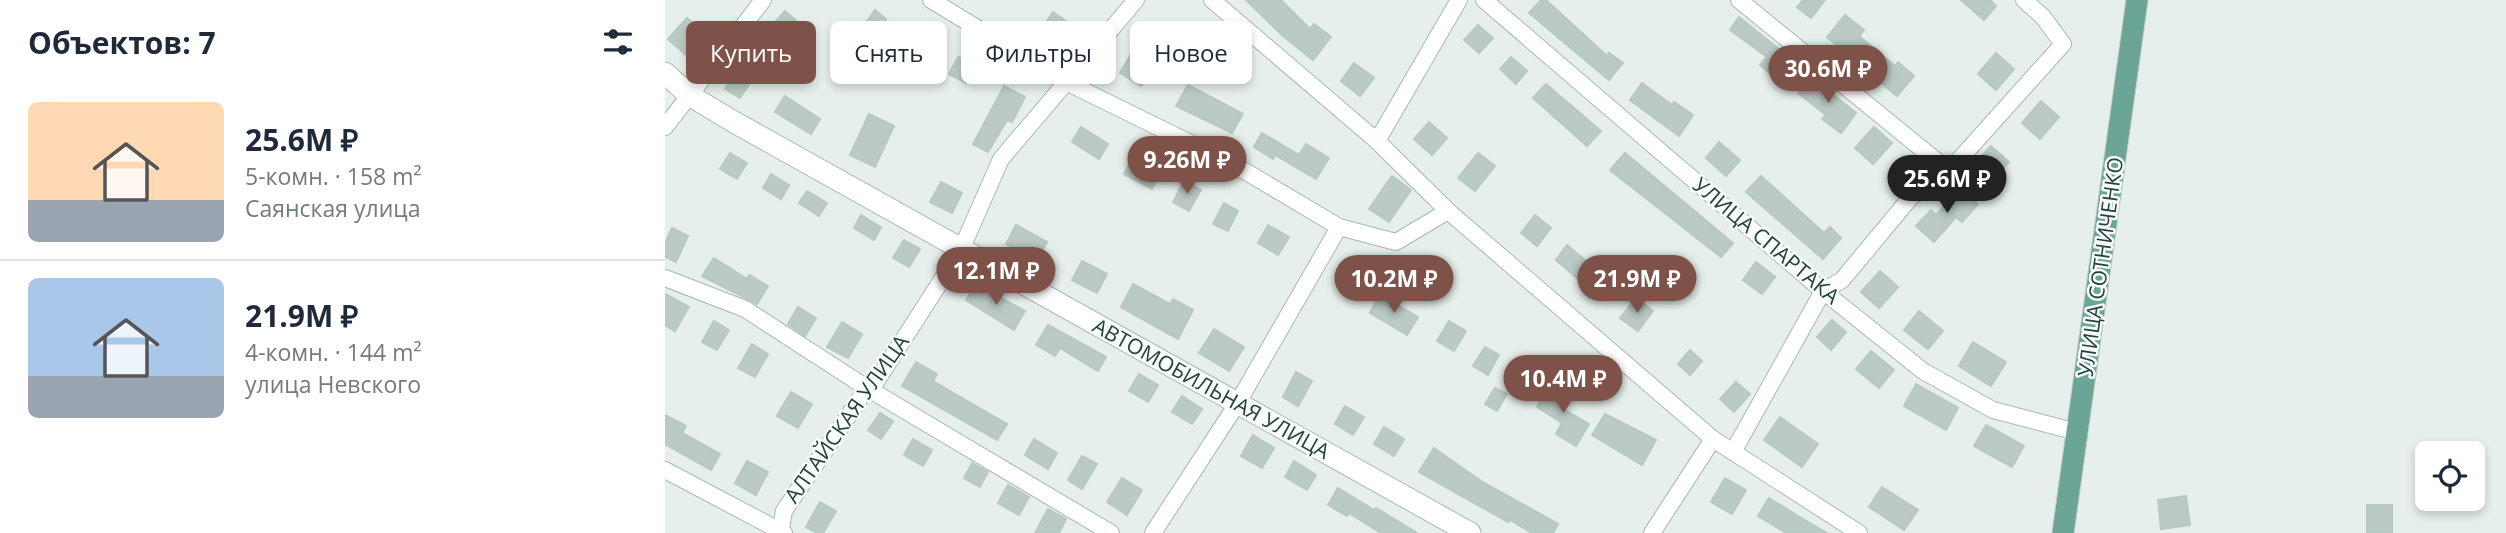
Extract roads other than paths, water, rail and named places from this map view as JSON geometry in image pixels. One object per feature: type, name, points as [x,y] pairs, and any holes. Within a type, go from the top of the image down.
[{"type":"main road","name":"УЛИЦА СОТНИЧЕНКО","points":[[2063,533],[2137,0]]},
{"type":"street","points":[[665,127],[763,0]]},
{"type":"street","points":[[931,0],[966,21]]},
{"type":"street","name":"АЛТАЙСКАЯ УЛИЦА","points":[[1116,23],[1136,0]]},
{"type":"street","points":[[1212,0],[1377,141],[1448,211],[1713,439],[1859,533]]},
{"type":"street","points":[[1377,141],[1459,0]]},
{"type":"street","name":"УЛИЦА СПАРТАКА","points":[[1484,0],[1923,372],[1993,410],[2077,432]]},
{"type":"street","points":[[1739,0],[1949,171]]},
{"type":"street","points":[[1733,452],[1823,290],[1842,280],[1911,197],[1949,171],[2063,44],[2043,17],[2024,0]]},
{"type":"street","name":"АВТОМОБИЛЬНАЯ УЛИЦА","points":[[665,74],[689,95],[961,250],[1471,533]]},
{"type":"street","name":"АЛТАЙСКАЯ УЛИЦА","points":[[782,532],[784,511],[867,388],[876,382],[961,250],[1001,159],[1064,84]]},
{"type":"street","points":[[1070,84],[1233,164],[1339,227],[1397,242],[1448,211]]},
{"type":"street","points":[[1153,533],[1237,404],[1339,227]]},
{"type":"street","points":[[665,278],[745,309],[867,388],[1111,533]]},
{"type":"street","points":[[1652,533],[1713,439]]},
{"type":"street","points":[[665,470],[782,532]]}]
